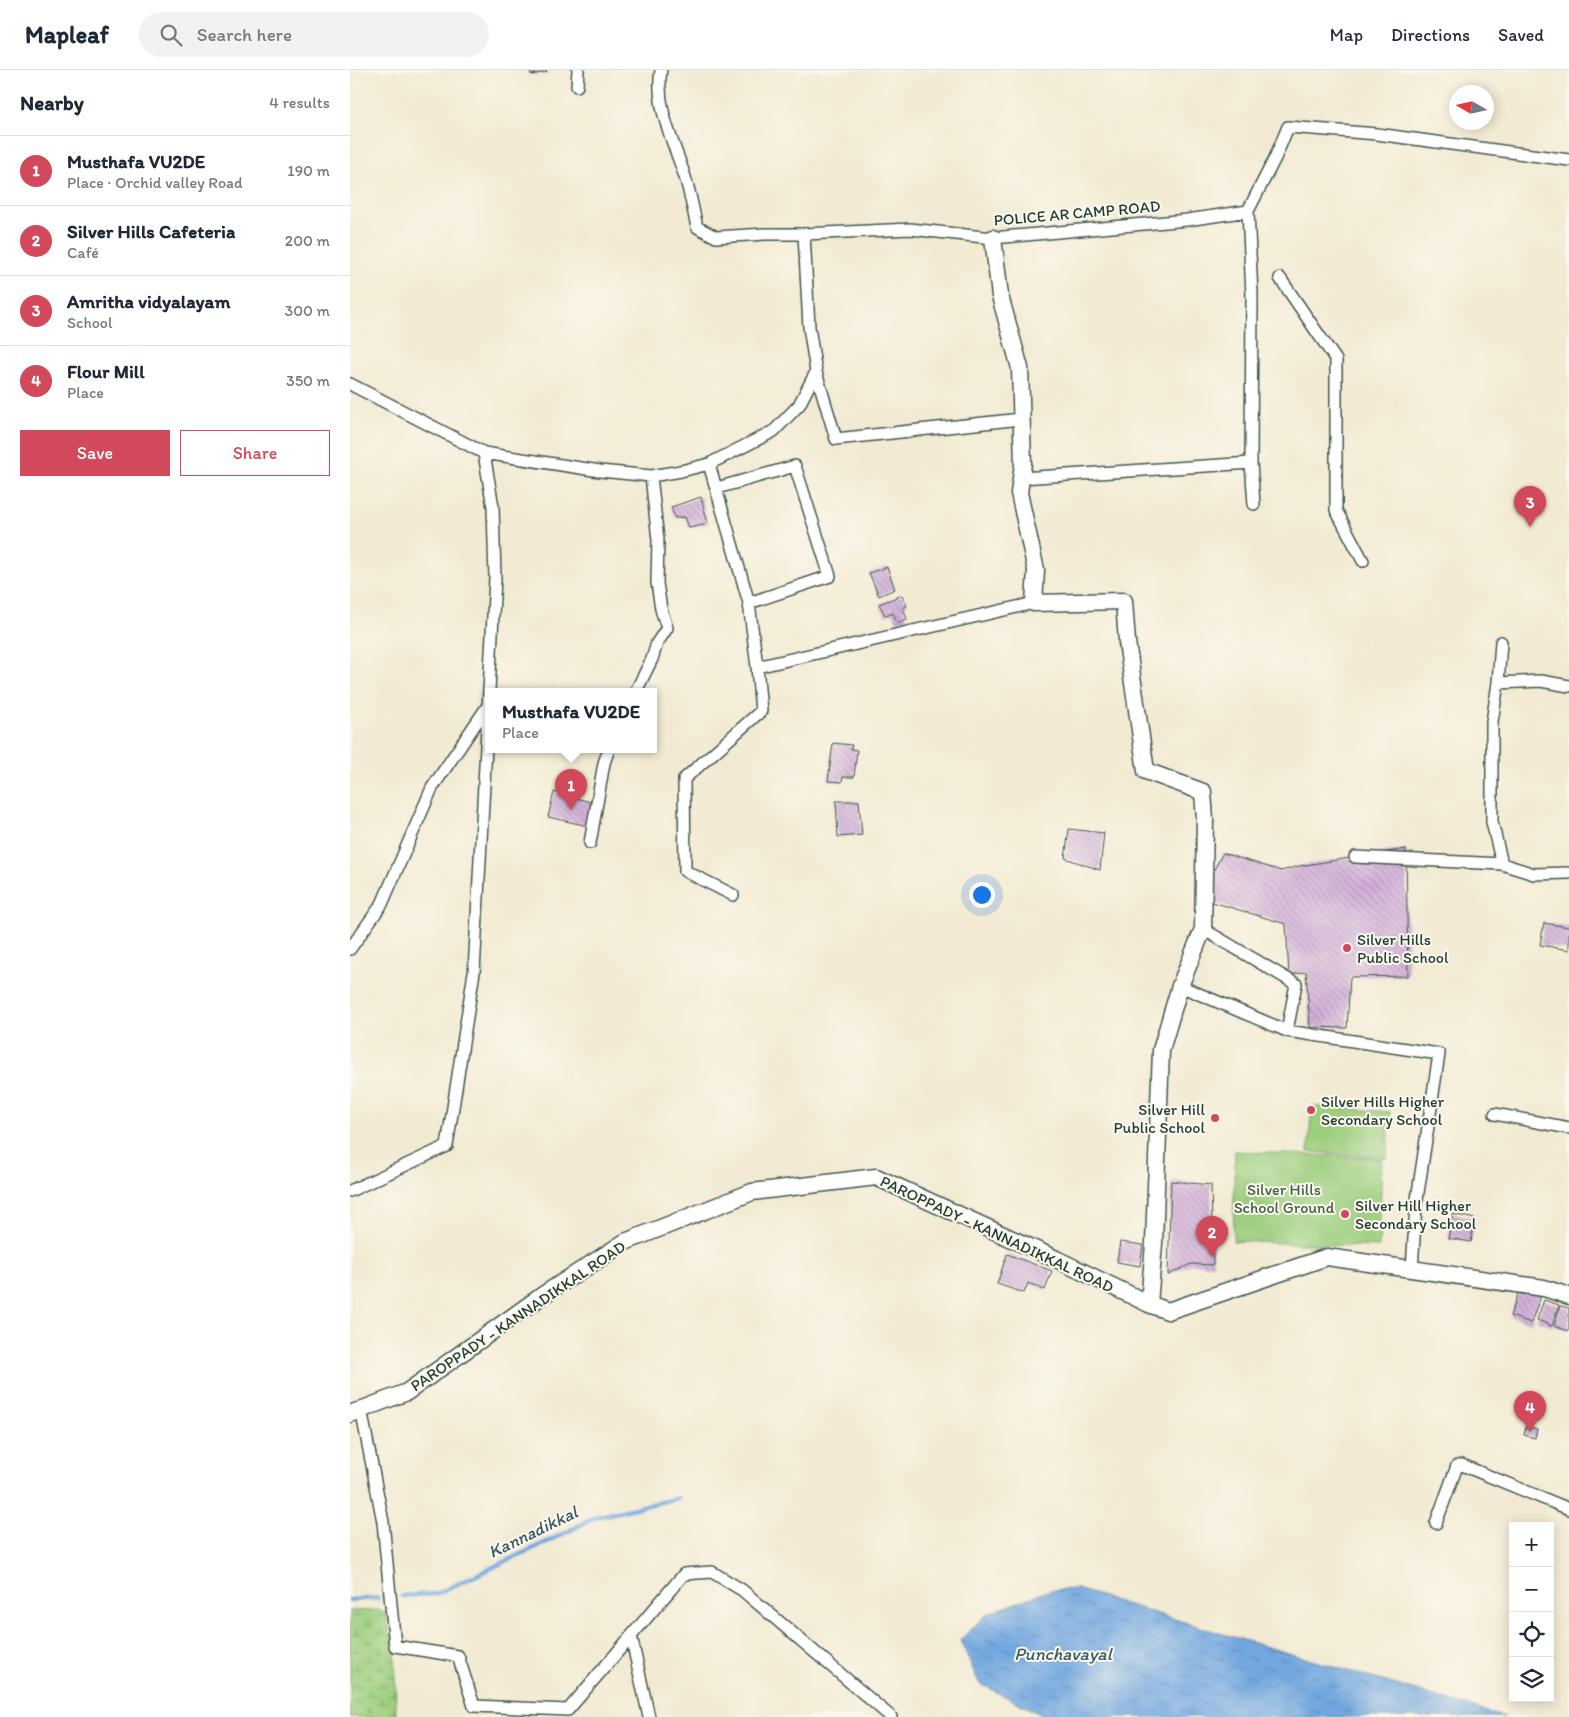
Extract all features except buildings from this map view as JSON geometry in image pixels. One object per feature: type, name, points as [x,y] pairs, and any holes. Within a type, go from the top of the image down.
[{"type":"main road","points":[[993,238],[1000,296],[1020,368],[1023,464],[1019,493],[1036,570],[1034,603],[1124,601],[1127,642],[1146,771],[1203,792],[1205,820],[1203,930],[1180,986],[1161,1050],[1154,1243],[1149,1304]]},
{"type":"main road","name":"PAROPPADY - KANNADIKKAL ROAD","points":[[356,1412],[407,1392],[544,1295],[626,1242],[752,1192],[876,1177],[1056,1259],[1149,1304],[1168,1311],[1327,1257],[1544,1288],[1569,1296]]},
{"type":"street","points":[[578,70],[578,86]]},
{"type":"street","name":"POLICE AR CAMP ROAD","points":[[660,72],[660,98],[663,114],[685,177],[697,227],[716,237],[910,229],[993,238],[1187,220],[1248,211]]},
{"type":"street","points":[[1254,504],[1251,463],[1252,296],[1248,211],[1275,158],[1288,127],[1377,134],[1569,160]]},
{"type":"street","points":[[804,234],[809,327],[816,372],[836,440],[1021,420]]},
{"type":"street","points":[[1280,278],[1336,360],[1336,510],[1363,561]]},
{"type":"street","points":[[350,384],[484,452],[515,458],[652,476],[709,464],[774,431],[799,405],[816,372]]},
{"type":"street","points":[[484,452],[493,507],[495,541],[495,578],[488,688]]},
{"type":"street","points":[[1021,478],[1251,463]]},
{"type":"street","points":[[709,464],[749,603],[761,711],[684,779],[685,872],[733,895]]},
{"type":"street","points":[[716,488],[795,466],[830,576],[749,603]]},
{"type":"street","points":[[638,688],[652,659],[657,643],[667,628],[661,609],[657,583],[658,540],[652,476]]},
{"type":"street","points":[[757,666],[1034,603]]},
{"type":"street","points":[[1501,642],[1498,683],[1492,722],[1492,822],[1502,864]]},
{"type":"street","points":[[1498,683],[1541,681],[1569,686]]},
{"type":"street","points":[[350,949],[382,904],[432,788],[485,710]]},
{"type":"street","points":[[350,1191],[447,1146],[474,972],[485,748]]},
{"type":"street","points":[[590,843],[604,763],[608,753]]},
{"type":"street","points":[[1355,857],[1502,864],[1534,874],[1569,873]]},
{"type":"street","points":[[1203,930],[1296,984],[1287,1031]]},
{"type":"street","points":[[1180,986],[1287,1031],[1439,1054],[1416,1206],[1412,1269]]},
{"type":"street","points":[[1496,1114],[1569,1128]]},
{"type":"street","points":[[356,1412],[383,1522],[395,1646],[458,1656],[473,1711],[568,1710],[684,1574],[712,1572],[742,1590],[891,1717]]},
{"type":"street","points":[[1436,1523],[1458,1466],[1462,1465],[1569,1509]]},
{"type":"street","points":[[631,1636],[649,1717]]},
{"type":"green space","points":[[1312,1106],[1390,1112],[1387,1158],[1308,1152]]},
{"type":"green space","name":"Silver Hills School Ground","points":[[1235,1151],[1382,1159],[1379,1247],[1233,1241]]},
{"type":"green space","points":[[379,1610],[386,1612],[395,1646],[396,1717],[350,1717],[350,1611]]},
{"type":"water","name":"Punchavayal","points":[[1077,1589],[1505,1717],[1046,1717],[979,1683],[960,1640],[987,1614],[1050,1590]]},
{"type":"waterway","name":"Kannadikkal","points":[[402,1596],[436,1594],[596,1517],[678,1498]]},
{"type":"waterway","name":"Kannadikkal","points":[[350,1600],[378,1598]]},
{"type":"place","name":"Amritha vidyalayam","points":[[1530,527]]},
{"type":"place","name":"Musthafa VU2DE","points":[[571,810]]},
{"type":"place","name":"Silver Hills Public School","points":[[1347,948]]},
{"type":"place","name":"Silver Hills Higher Secondary School","points":[[1311,1110]]},
{"type":"place","name":"Silver Hill Public School","points":[[1215,1118]]},
{"type":"place","name":"Silver Hill Higher Secondary School","points":[[1345,1214]]},
{"type":"place","name":"Silver Hills Cafeteria","points":[[1212,1257]]},
{"type":"place","name":"Flour Mill","points":[[1530,1432]]}]
